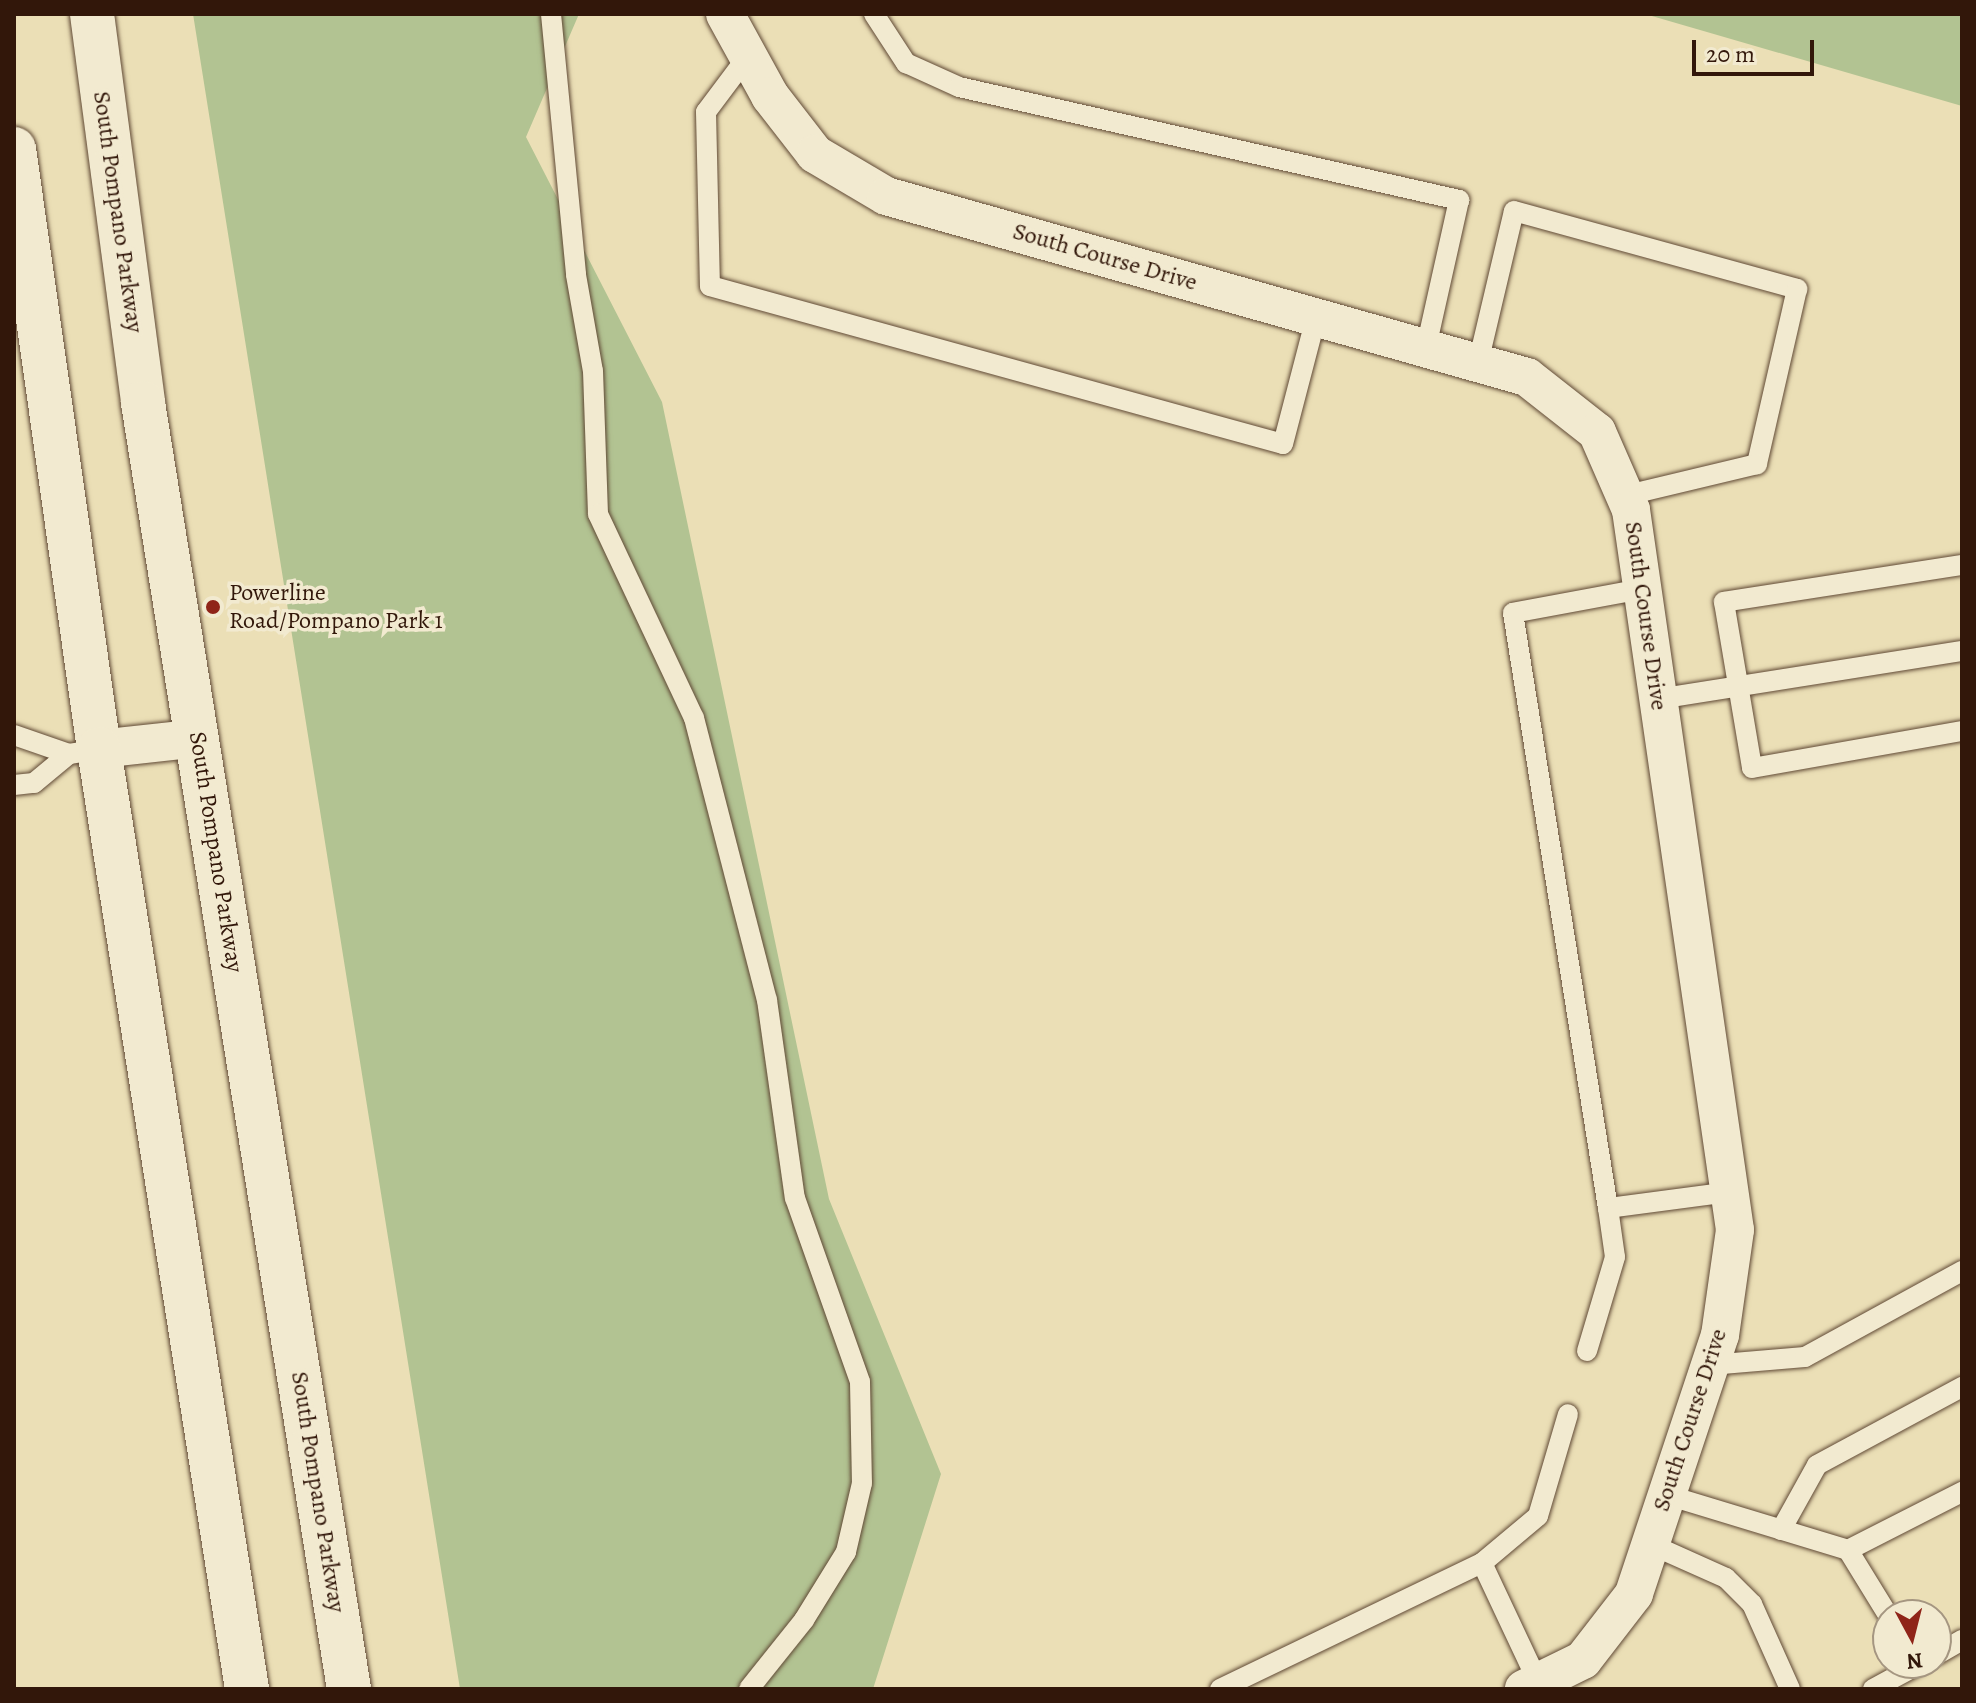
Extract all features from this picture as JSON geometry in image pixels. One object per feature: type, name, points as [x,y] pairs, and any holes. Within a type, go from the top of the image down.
[{"type":"main road","name":"South Pompano Parkway","points":[[92,14],[143,403],[349,1689]]},
{"type":"main road","points":[[15,159],[84,751],[247,1689]]},
{"type":"street","name":"South Course Drive","points":[[725,14],[770,96],[815,154],[886,196],[1527,377],[1597,432],[1624,496],[1642,589],[1735,1230],[1720,1335],[1634,1594],[1583,1660],[1531,1686]]},
{"type":"street","points":[[84,751],[198,738]]},
{"type":"lane","points":[[551,14],[576,275],[593,371],[598,514],[694,718],[767,1000],[795,1198],[860,1382],[862,1483],[846,1552],[804,1620],[749,1689]]},
{"type":"lane","points":[[874,14],[906,63],[959,87],[1459,200],[1426,348]]},
{"type":"lane","points":[[748,56],[706,112],[710,286],[1283,444],[1316,317]]},
{"type":"lane","points":[[1478,363],[1514,211],[1797,289],[1757,464],[1624,496]]},
{"type":"lane","points":[[1962,565],[1724,602],[1752,768],[1962,731]]},
{"type":"lane","points":[[1587,1351],[1615,1257],[1513,613],[1642,589]]},
{"type":"lane","points":[[1658,699],[1962,651]]},
{"type":"lane","points":[[14,735],[84,751]]},
{"type":"lane","points":[[14,785],[34,783],[84,751]]},
{"type":"lane","points":[[1608,1208],[1730,1192]]},
{"type":"lane","points":[[1710,1365],[1805,1357],[1962,1271]]},
{"type":"lane","points":[[1781,1530],[1817,1465],[1962,1387]]},
{"type":"lane","points":[[1220,1689],[1482,1563],[1538,1516],[1568,1414]]},
{"type":"lane","points":[[1848,1550],[1962,1492]]},
{"type":"lane","points":[[1667,1495],[1848,1550],[1878,1599]]},
{"type":"lane","points":[[1650,1544],[1726,1578],[1752,1604],[1790,1689]]},
{"type":"lane","points":[[1482,1563],[1531,1686]]},
{"type":"lane","points":[[1873,1689],[1891,1679]]},
{"type":"green space","points":[[193,14],[579,14],[526,137],[662,402],[829,1199],[941,1474],[873,1689],[460,1689]]},
{"type":"green space","points":[[1645,14],[1962,14],[1962,106]]},
{"type":"place","name":"Powerline Road/Pompano Park 1","points":[[213,607]]}]
